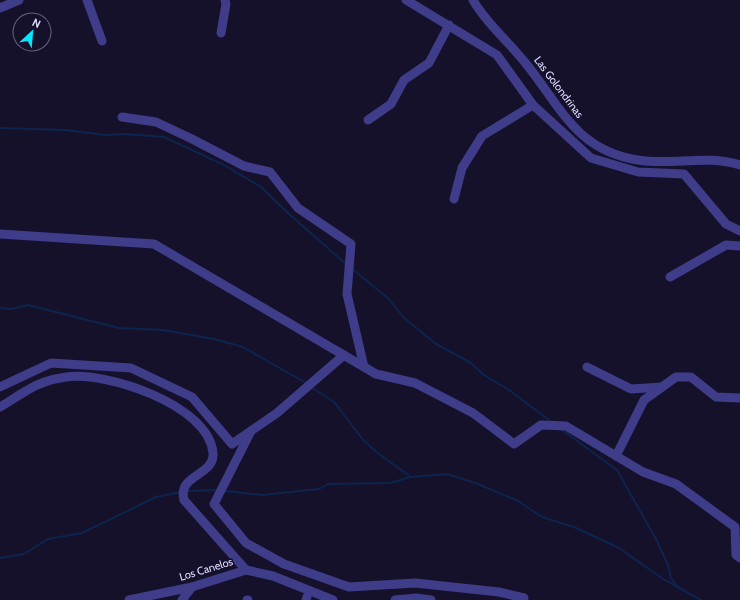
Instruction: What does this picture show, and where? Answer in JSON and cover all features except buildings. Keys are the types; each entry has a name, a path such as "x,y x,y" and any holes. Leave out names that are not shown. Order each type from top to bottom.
{"street":[{"path":"0,8 19,0"},
{"path":"87,0 102,41"},
{"path":"221,33 226,4 225,0"},
{"path":"406,0 497,55 533,105 592,158 638,172 684,174 726,224 740,231"},
{"name":"Las Golondrinas","path":"473,0 487,21 535,74 568,122 581,135 598,146 616,154 638,160 719,160 740,165"},
{"path":"368,120 391,104 404,80 429,63 449,26"},
{"path":"454,199 462,168 482,136 533,105"},
{"path":"122,117 156,122 244,166 270,172 298,208 351,244 347,294 364,367"},
{"path":"0,234 154,244 376,374 415,383 473,413 514,444 541,425 566,426 643,472 676,484 735,527 736,555 740,558"},
{"path":"670,277 726,245 740,246"},
{"path":"0,387 51,363 131,368 192,397 232,444 277,413 344,355"},
{"path":"587,367 631,389 662,387"},
{"path":"0,407 42,383 58,378 78,376 98,377 138,388 158,396 176,407 205,433 211,442 213,454 208,468 186,484 183,494 184,500 246,570"},
{"path":"616,456 644,400 676,377 691,377 716,396 740,398"},
{"path":"251,431 214,504 246,543 284,564 349,587 415,583 499,592 524,598"},
{"name":"Los Canelos","path":"129,600 192,587 246,570 273,576 307,596 334,600"},
{"path":"182,600 192,587"},
{"path":"395,600 416,598 431,600"}],"waterway":[{"path":"0,128 66,130 106,135 124,134 164,137 224,165 261,187 289,214 346,264"},
{"path":"351,268 389,299 403,317 436,344 471,363 484,375 509,390 553,423"},
{"path":"0,308 11,309 28,305 119,328 163,330 214,339 243,347 306,383"},
{"path":"311,387 334,402 364,441 411,477"},
{"path":"562,430 617,470 657,541 668,565 671,578 678,587"},
{"path":"225,491 263,495 319,489 328,484 390,483 411,477 447,474 478,484 518,501 542,517 574,527 619,548 663,579 701,600"},
{"path":"187,491 218,490"},
{"path":"0,558 24,554 48,539 82,533 156,497 181,492"}]}
